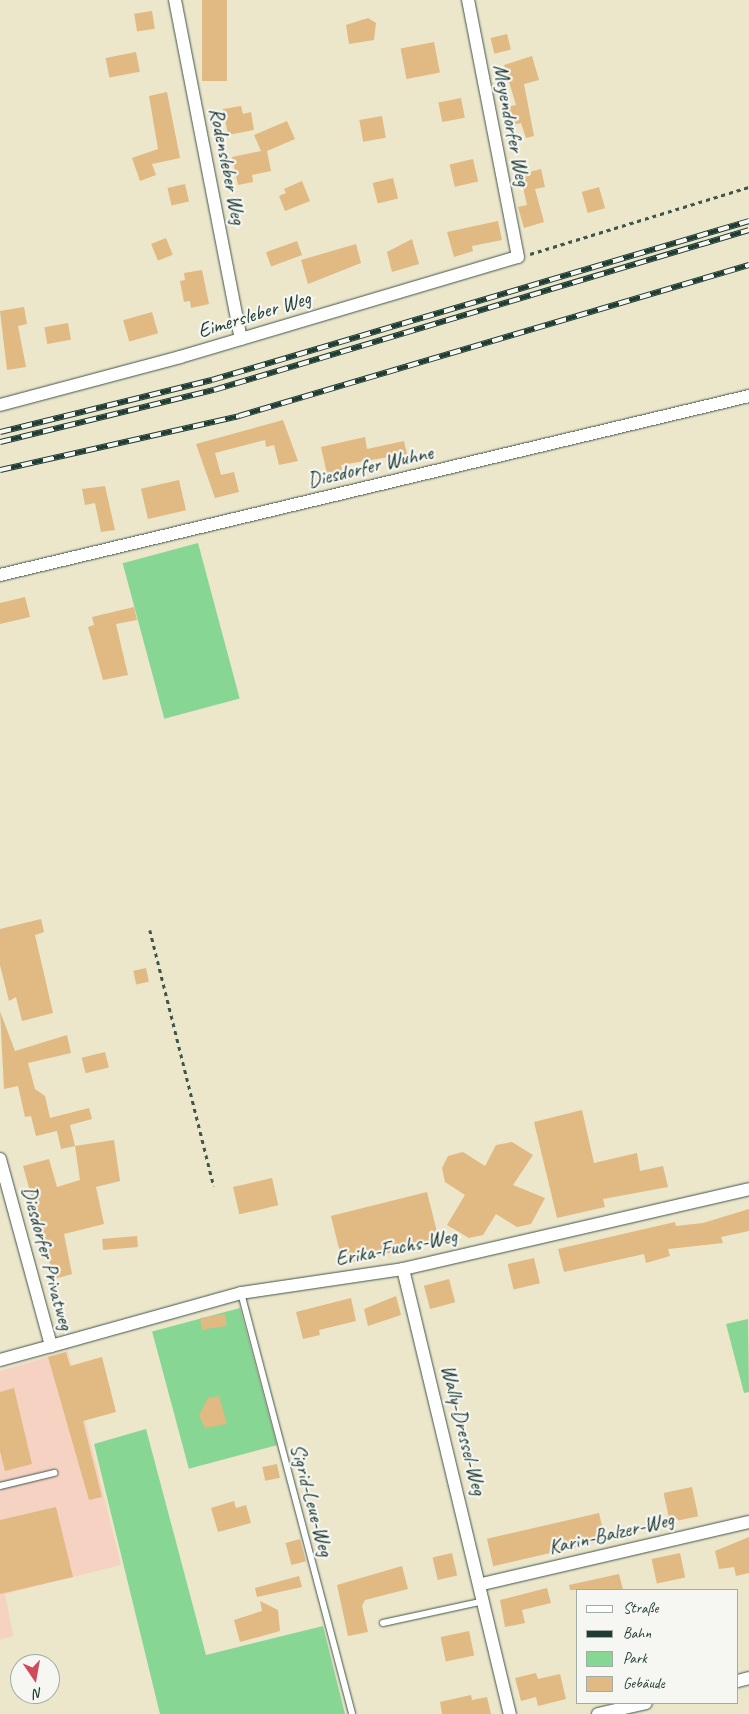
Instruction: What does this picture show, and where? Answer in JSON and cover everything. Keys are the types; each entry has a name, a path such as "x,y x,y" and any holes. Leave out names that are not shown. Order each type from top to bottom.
{"street":[{"name":"Rodensleber Weg","path":"175,0 241,339"},
{"name":"Meyendorfer Weg","path":"468,0 518,257"},
{"name":"Eimersleber Weg","path":"0,405 241,339 518,257"},
{"name":"Diesdorfer Wuhne","path":"0,575 749,396"},
{"name":"Diesdorfer Privatweg","path":"0,1159 51,1346 0,1360"},
{"name":"Erika-Fuchs-Weg","path":"51,1346 241,1293 403,1268 749,1189"},
{"name":"Wally-Dressel-Weg","path":"403,1268 482,1584 510,1714"},
{"name":"Karin-Balzer-Weg","path":"482,1584 749,1522"},
{"path":"598,1714 642,1704"}],"lane":[{"name":"Sigrid-Leue-Weg","path":"241,1293 352,1714"},
{"path":"0,1486 54,1473"},
{"path":"383,1623 485,1601"}],"path":[{"path":"518,257 749,188"},
{"path":"150,930 214,1186"}],"shaded area":[{"path":"68,1351 121,1565 5,1594 13,1636 0,1640 0,1371"}],"green space":[{"path":"198,543 240,699 164,719 123,563"},
{"path":"240,1308 277,1445 189,1469 152,1332"},
{"path":"748,1319 749,1392 744,1393 726,1324"},
{"path":"146,1429 206,1655 323,1626 345,1714 160,1714 94,1444"}],"building":[{"path":"202,0 227,0 227,81 202,81"},
{"path":"152,11 155,29 137,32 134,14"},
{"path":"368,18 376,23 374,40 349,44 346,25"},
{"path":"507,34 511,50 494,54 491,38"},
{"path":"434,42 440,72 407,79 401,48"},
{"path":"136,52 140,72 109,78 106,58"},
{"path":"532,56 539,80 524,84 534,136 526,138 521,123 511,125 507,107 516,105 504,65"},
{"path":"167,92 180,158 152,164 156,175 140,181 132,158 158,149 149,96"},
{"path":"461,98 465,118 442,122 438,102"},
{"path":"241,106 243,114 251,112 254,130 228,135 223,109"},
{"path":"382,116 386,138 363,142 359,120"},
{"path":"287,121 295,139 267,151 271,171 252,175 253,182 238,185 232,157 261,151 254,135"},
{"path":"473,159 478,181 455,187 450,164"},
{"path":"528,167 529,172 541,169 545,187 535,189 544,222 524,228 518,207 527,205 519,169"},
{"path":"393,178 398,198 378,203 373,183"},
{"path":"302,181 310,201 285,211 279,196 286,193 284,189"},
{"path":"185,184 189,202 172,206 167,188"},
{"path":"599,187 605,208 588,213 582,192"},
{"path":"498,221 502,240 472,246 473,251 454,257 447,232"},
{"path":"166,238 173,255 158,261 151,244"},
{"path":"412,239 419,264 392,272 387,252"},
{"path":"297,241 302,255 271,266 266,252"},
{"path":"356,244 361,263 308,284 301,260"},
{"path":"202,270 209,304 191,308 190,301 184,302 180,281 185,280 184,273"},
{"path":"24,307 27,324 18,326 26,367 7,370 0,311"},
{"path":"152,312 158,333 129,341 123,320"},
{"path":"68,323 71,340 47,344 44,327"},
{"path":"283,420 298,461 279,465 274,445 266,447 265,440 215,453 221,475 234,472 239,492 215,498 196,444"},
{"path":"365,437 367,449 404,441 407,454 341,465 344,480 329,483 321,447"},
{"path":"179,480 186,510 148,519 141,489"},
{"path":"105,486 115,530 101,532 95,503 85,505 82,489"},
{"path":"25,597 30,617 0,624 0,603"},
{"path":"134,607 137,620 116,624 128,675 103,680 88,627 94,625 92,617"},
{"path":"41,919 44,932 35,935 53,1013 22,1021 16,997 9,1001 0,965 0,929"},
{"path":"146,968 149,982 136,984 133,971"},
{"path":"0,1011 15,1051 67,1035 71,1053 28,1063 35,1089 45,1096 50,1118 89,1108 92,1119 70,1125 75,1146 61,1149 57,1131 36,1136 31,1116 25,1117 18,1086 4,1089"},
{"path":"105,1052 109,1068 86,1073 82,1058"},
{"path":"582,1110 594,1163 637,1153 640,1171 663,1166 668,1187 603,1199 605,1207 557,1218 534,1122"},
{"path":"114,1140 120,1181 96,1187 104,1224 64,1234 72,1274 54,1279 23,1166 49,1159 57,1187 80,1180 75,1146"},
{"path":"512,1142 533,1155 513,1185 545,1198 531,1224 517,1227 496,1214 483,1235 469,1238 447,1225 465,1195 445,1182 442,1168 448,1156 463,1152 485,1166 496,1145"},
{"path":"272,1178 278,1205 239,1214 233,1187"},
{"path":"427,1192 439,1241 343,1264 331,1216"},
{"path":"749,1209 749,1231 721,1237 723,1243 668,1249 670,1256 646,1263 644,1254 564,1272 558,1249 675,1222 676,1226 703,1223"},
{"path":"137,1236 138,1247 103,1250 102,1239"},
{"path":"534,1258 540,1283 514,1289 508,1264"},
{"path":"449,1279 455,1302 430,1309 424,1286"},
{"path":"396,1296 401,1315 368,1326 364,1309"},
{"path":"351,1298 356,1321 319,1330 320,1335 303,1339 296,1312"},
{"path":"225,1314 227,1326 202,1330 200,1318"},
{"path":"66,1352 70,1366 102,1357 116,1412 83,1421 102,1497 89,1500 48,1357"},
{"path":"14,1388 32,1464 5,1471 0,1451 0,1392"},
{"path":"219,1396 227,1424 205,1428 199,1415 208,1398"},
{"path":"277,1464 280,1478 265,1481 262,1467"},
{"path":"692,1487 698,1516 670,1522 664,1493"},
{"path":"234,1501 236,1508 246,1505 251,1523 218,1532 211,1508"},
{"path":"56,1507 73,1577 0,1594 0,1520"},
{"path":"599,1513 605,1540 493,1566 487,1539"},
{"path":"749,1537 749,1573 736,1576 734,1567 719,1569 715,1551"},
{"path":"300,1539 306,1561 291,1565 286,1543"},
{"path":"452,1553 457,1575 438,1580 433,1557"},
{"path":"680,1553 685,1577 657,1583 652,1559"},
{"path":"402,1566 408,1589 365,1600 362,1606 368,1632 348,1636 337,1585"},
{"path":"619,1574 623,1589 570,1590 569,1585"},
{"path":"299,1576 302,1587 257,1597 255,1588"},
{"path":"547,1588 551,1603 522,1610 525,1623 505,1627 500,1600"},
{"path":"260,1601 278,1610 280,1631 240,1642 234,1620 262,1611"},
{"path":"469,1631 474,1655 446,1661 441,1637"},
{"path":"536,1673 538,1679 560,1674 566,1699 538,1706 536,1697 521,1701 515,1678"},
{"path":"471,1695 472,1700 487,1697 491,1714 442,1714 440,1702"}],"railway":[{"path":"0,432 212,380 749,221"},
{"path":"0,442 214,390 749,230"},
{"path":"0,470 239,416 749,265"}]}
